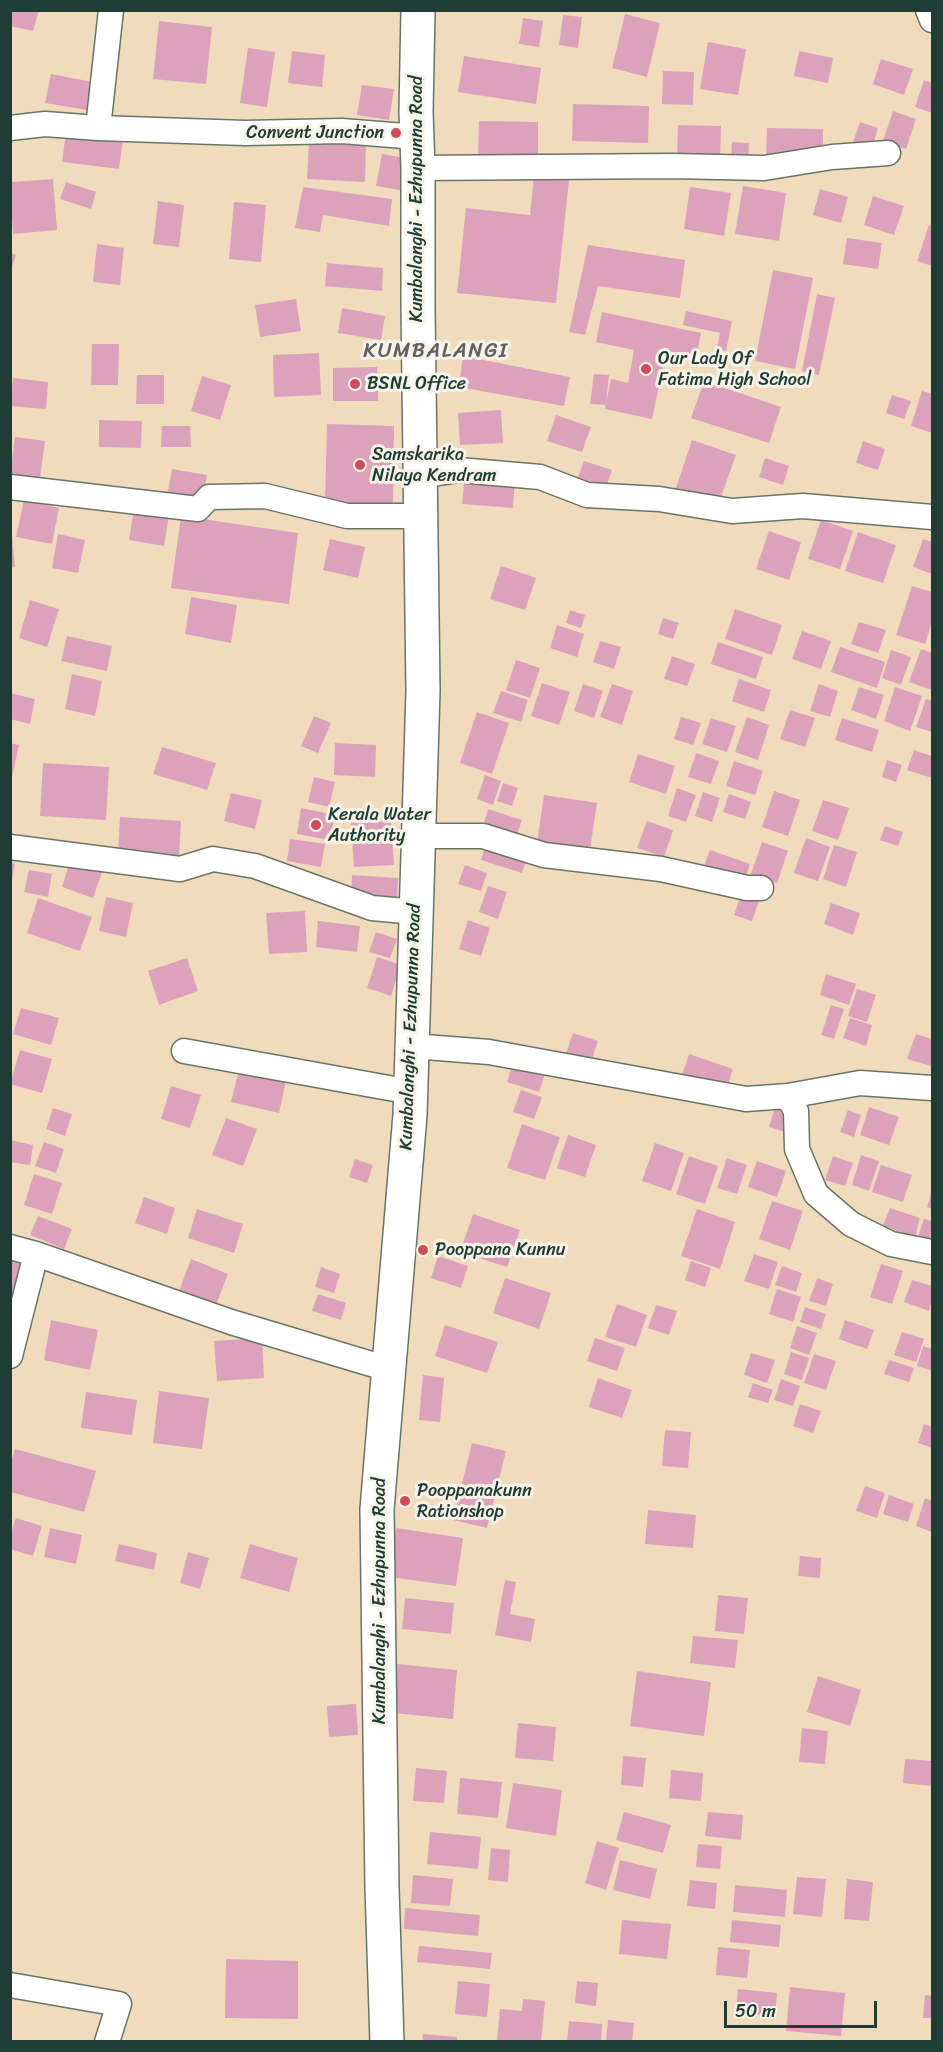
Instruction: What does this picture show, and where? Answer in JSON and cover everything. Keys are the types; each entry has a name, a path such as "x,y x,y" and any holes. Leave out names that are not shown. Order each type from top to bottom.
{"main road":[{"name":"Kumbalanghi - Ezhupunna Road","path":"387,2042 382,1888 376,1509 411,1092 423,691 418,307 418,10"}],"street":[{"path":"98,128 111,10"},
{"path":"928,10 933,20"},
{"path":"10,128 45,124 245,133 342,131 418,152 660,166 764,168 832,157 888,153"},
{"path":"420,476 459,470 540,477 587,495 659,498 732,511 803,506 933,517"},
{"path":"10,487 198,510 209,497 265,496 347,516 420,516"},
{"path":"418,836 483,836 544,855 661,869 747,888 761,888"},
{"path":"10,847 180,869 213,859 255,866 372,908 416,912"},
{"path":"412,1046 489,1052 746,1099 788,1096 860,1083 933,1088"},
{"path":"184,1052 411,1092"},
{"path":"788,1096 796,1111 797,1149 816,1194 851,1224 891,1244 933,1252"},
{"path":"10,1247 36,1254 231,1323 388,1369"},
{"path":"10,1356 36,1254"},
{"path":"10,1985 119,2004 107,2042"}],"building":[{"path":"10,10 39,10 33,31 10,26"},
{"path":"625,14 660,23 647,77 612,68"},
{"path":"563,15 582,17 578,48 559,45"},
{"path":"523,18 543,21 539,47 519,44"},
{"path":"159,21 212,27 206,84 153,79"},
{"path":"708,42 746,49 738,95 700,89"},
{"path":"248,48 275,52 267,107 240,103"},
{"path":"292,51 325,55 322,87 288,83"},
{"path":"799,51 833,58 828,83 794,76"},
{"path":"464,56 541,68 536,104 458,92"},
{"path":"881,59 913,69 904,95 873,84"},
{"path":"663,71 694,72 693,105 662,104"},
{"path":"51,74 98,83 93,111 45,103"},
{"path":"924,80 932,83 932,113 915,107"},
{"path":"362,85 394,89 389,120 357,115"},
{"path":"573,104 649,106 648,143 572,141"},
{"path":"893,111 916,119 906,149 883,141"},
{"path":"479,121 538,122 538,157 478,156"},
{"path":"860,122 878,128 871,151 852,145"},
{"path":"678,125 721,126 720,160 677,158"},
{"path":"767,128 823,129 823,156 766,154"},
{"path":"66,132 123,139 119,169 62,162"},
{"path":"309,141 366,144 365,182 307,179"},
{"path":"732,142 749,143 748,167 731,167"},
{"path":"382,154 411,159 405,191 376,186"},
{"path":"534,176 569,180 556,303 457,293 466,208 530,215"},
{"path":"53,179 57,230 13,234 10,182"},
{"path":"66,182 96,192 91,209 60,199"},
{"path":"743,186 786,193 779,241 735,234"},
{"path":"303,187 392,199 389,226 323,215 320,232 295,228"},
{"path":"690,187 731,193 724,236 684,229"},
{"path":"820,189 848,197 841,223 813,215"},
{"path":"873,196 904,206 894,235 864,225"},
{"path":"158,201 184,205 179,247 153,244"},
{"path":"234,202 266,205 261,262 229,259"},
{"path":"929,225 932,227 932,266 917,261"},
{"path":"847,238 882,243 878,269 843,264"},
{"path":"97,244 124,248 120,285 93,282"},
{"path":"588,245 685,260 680,298 598,286 585,335 569,332"},
{"path":"10,253 16,255 11,269 10,269"},
{"path":"327,263 383,268 382,291 325,286"},
{"path":"773,270 813,278 795,369 755,361"},
{"path":"817,294 835,298 819,375 802,371"},
{"path":"296,299 301,331 260,337 255,305"},
{"path":"342,308 385,316 381,340 338,333"},
{"path":"686,311 732,321 726,351 717,349 720,333 683,325"},
{"name":"Our Lady Of Fatima High School","path":"602,312 701,333 696,359 666,353 652,419 605,409 611,379 628,383 634,350 596,342"},
{"path":"92,344 119,344 118,385 91,385"},
{"path":"319,353 321,395 274,397 273,355"},
{"path":"463,356 570,377 564,406 459,387"},
{"name":"BSNL Office","path":"377,367 378,401 333,401 333,368"},
{"path":"594,374 609,375 606,405 590,404"},
{"path":"137,375 164,375 164,404 136,404"},
{"path":"202,376 231,385 220,420 191,411"},
{"path":"13,378 48,382 46,409 10,406"},
{"path":"704,381 781,407 769,443 691,418"},
{"path":"922,391 932,394 932,433 911,426"},
{"path":"892,395 911,401 904,419 886,413"},
{"path":"501,410 503,443 460,445 458,413"},
{"path":"556,415 591,427 582,452 547,441"},
{"path":"99,420 142,421 141,448 99,447"},
{"name":"Samskarika Nilaya Kendram","path":"327,424 394,426 393,505 325,504"},
{"path":"162,426 190,426 191,447 161,447"},
{"path":"15,437 45,441 40,478 10,474"},
{"path":"692,440 736,455 718,505 675,491"},
{"path":"863,441 885,449 878,470 856,463"},
{"path":"765,458 789,466 783,485 759,477"},
{"path":"584,461 612,470 605,490 577,480"},
{"path":"172,469 207,475 202,502 167,496"},
{"path":"465,474 515,477 513,508 462,504"},
{"path":"24,500 59,508 52,544 16,537"},
{"path":"134,509 169,516 164,546 129,540"},
{"path":"181,516 298,533 289,604 171,588"},
{"path":"821,520 853,531 840,569 808,559"},
{"path":"769,531 801,542 789,580 756,569"},
{"path":"858,532 896,545 883,583 845,571"},
{"path":"58,534 85,540 78,573 52,568"},
{"path":"10,536 12,536 15,567 10,568"},
{"path":"330,539 365,547 358,578 323,570"},
{"path":"923,539 932,542 932,574 913,567"},
{"path":"501,566 536,578 525,610 490,599"},
{"path":"912,586 932,592 932,622 925,644 896,635"},
{"path":"191,597 237,605 231,643 185,634"},
{"path":"30,600 59,609 47,647 19,638"},
{"path":"735,609 782,625 772,655 725,639"},
{"path":"570,610 585,615 581,628 566,623"},
{"path":"663,618 679,623 673,639 658,634"},
{"path":"859,622 886,630 878,653 851,644"},
{"path":"557,625 584,634 577,657 550,648"},
{"path":"802,631 831,641 821,669 792,659"},
{"path":"67,636 112,646 107,671 61,661"},
{"path":"600,641 621,647 614,669 593,662"},
{"path":"718,642 763,657 756,679 711,664"},
{"path":"840,647 885,662 877,688 831,672"},
{"path":"921,649 932,653 932,690 909,682"},
{"path":"891,650 911,657 901,685 882,678"},
{"path":"672,656 695,664 687,686 664,679"},
{"path":"516,660 540,668 530,698 506,690"},
{"path":"72,674 102,681 95,716 65,709"},
{"path":"739,679 771,690 764,712 732,701"},
{"path":"542,683 570,692 559,725 531,716"},
{"path":"583,684 603,691 594,718 574,711"},
{"path":"612,684 633,691 622,725 600,717"},
{"path":"819,684 838,691 830,717 810,711"},
{"path":"859,687 884,695 876,719 851,710"},
{"path":"895,687 922,696 910,731 884,721"},
{"path":"501,691 528,700 521,722 493,713"},
{"path":"10,693 35,699 30,724 10,719"},
{"path":"926,699 932,701 932,732 916,727"},
{"path":"790,710 815,718 805,747 780,739"},
{"path":"477,712 509,723 492,774 460,763"},
{"path":"314,716 331,723 318,753 301,746"},
{"path":"681,717 701,723 693,745 674,739"},
{"path":"747,717 769,725 758,760 735,752"},
{"path":"711,718 736,726 727,752 702,744"},
{"path":"842,718 879,730 872,752 835,740"},
{"path":"10,743 19,745 11,782 10,782"},
{"path":"335,743 376,745 375,777 334,775"},
{"path":"162,747 216,763 207,790 153,774"},
{"path":"914,750 932,756 932,778 907,770"},
{"path":"696,753 719,761 711,784 688,777"},
{"path":"638,754 675,766 666,794 629,782"},
{"path":"887,760 902,765 896,782 882,777"},
{"path":"734,761 763,771 755,795 726,786"},
{"path":"43,763 109,767 106,820 40,816"},
{"path":"485,775 501,781 493,805 477,799"},
{"path":"314,777 335,782 329,807 308,802"},
{"path":"503,783 518,788 512,806 497,801"},
{"path":"677,788 696,795 686,822 668,816"},
{"path":"774,791 800,800 788,836 762,827"},
{"path":"703,792 720,798 712,822 695,816"},
{"path":"231,793 262,800 255,829 224,821"},
{"path":"729,794 751,802 745,819 723,812"},
{"path":"544,795 597,803 589,856 536,849"},
{"path":"823,800 849,808 838,840 812,831"},
{"name":"Kerala Water Authority","path":"301,808 335,815 330,840 297,834"},
{"path":"488,809 522,820 515,841 482,829"},
{"path":"120,817 181,821 179,858 118,854"},
{"path":"391,821 394,865 354,867 351,823"},
{"path":"647,821 673,830 664,857 637,848"},
{"path":"885,826 903,832 898,846 880,840"},
{"path":"806,838 830,847 818,881 794,873"},
{"path":"290,839 325,844 321,867 287,861"},
{"path":"487,841 528,855 522,873 481,860"},
{"path":"762,842 788,851 777,883 751,874"},
{"path":"834,845 857,852 846,887 823,879"},
{"path":"710,850 750,864 743,885 702,871"},
{"path":"71,858 103,869 93,898 62,887"},
{"path":"10,863 15,864 12,879 10,879"},
{"path":"465,865 487,873 481,891 458,884"},
{"path":"29,870 52,874 48,897 24,892"},
{"path":"352,875 398,878 397,899 351,896"},
{"path":"488,886 507,892 498,919 479,912"},
{"path":"741,895 759,901 752,921 734,915"},
{"path":"106,897 133,903 126,937 99,931"},
{"path":"38,898 92,917 80,951 27,933"},
{"path":"831,903 860,913 853,935 824,924"},
{"path":"305,911 307,952 269,954 266,913"},
{"path":"468,920 490,928 481,956 459,949"},
{"path":"318,921 360,926 357,952 316,947"},
{"path":"376,932 397,939 390,958 369,952"},
{"path":"377,957 401,965 391,996 367,988"},
{"path":"187,958 198,991 159,1005 148,971"},
{"path":"826,974 856,984 849,1005 820,995"},
{"path":"857,989 876,995 867,1022 848,1016"},
{"path":"831,1005 844,1009 834,1039 821,1035"},
{"path":"21,1008 59,1018 51,1045 13,1034"},
{"path":"850,1018 872,1025 866,1046 843,1038"},
{"path":"573,1033 598,1041 589,1068 564,1059"},
{"path":"916,1034 932,1039 931,1066 907,1059"},
{"path":"20,1050 52,1059 42,1093 10,1084"},
{"path":"689,1054 733,1069 725,1093 681,1078"},
{"path":"514,1061 546,1071 539,1092 507,1082"},
{"path":"239,1070 286,1081 279,1113 231,1102"},
{"path":"171,1086 201,1095 190,1128 161,1119"},
{"path":"521,1090 542,1097 534,1119 513,1112"},
{"path":"775,1107 794,1114 787,1133 769,1127"},
{"path":"869,1107 899,1117 889,1145 860,1135"},
{"path":"53,1108 72,1114 65,1136 46,1129"},
{"path":"848,1110 861,1115 854,1137 840,1132"},
{"path":"226,1118 257,1129 243,1166 212,1155"},
{"path":"522,1124 560,1137 545,1180 507,1168"},
{"path":"568,1135 596,1145 585,1177 557,1168"},
{"path":"10,1140 33,1145 30,1165 10,1162"},
{"path":"44,1142 64,1149 56,1173 35,1166"},
{"path":"655,1143 684,1153 671,1191 642,1181"},
{"path":"861,1155 879,1161 869,1191 852,1185"},
{"path":"689,1156 718,1166 705,1204 676,1194"},
{"path":"833,1156 853,1163 845,1186 825,1180"},
{"path":"727,1158 747,1165 737,1194 717,1188"},
{"path":"355,1159 373,1165 367,1183 349,1177"},
{"path":"757,1161 786,1171 777,1197 748,1187"},
{"path":"881,1165 912,1175 903,1202 872,1192"},
{"path":"34,1174 62,1183 52,1214 24,1205"},
{"path":"932,1190 932,1209 927,1207"},
{"path":"144,1197 175,1208 167,1234 135,1223"},
{"path":"772,1201 803,1211 790,1250 759,1239"},
{"path":"890,1208 920,1218 915,1237 883,1226"},
{"path":"197,1209 243,1224 234,1253 188,1238"},
{"path":"697,1209 735,1222 720,1269 681,1256"},
{"path":"473,1214 520,1230 507,1267 460,1252"},
{"path":"38,1216 72,1229 64,1249 30,1235"},
{"path":"924,1219 932,1221 930,1241 918,1237"},
{"path":"754,1254 778,1262 769,1289 744,1281"},
{"path":"438,1256 468,1266 461,1288 431,1278"},
{"path":"191,1259 228,1274 216,1305 179,1291"},
{"path":"10,1261 25,1263 19,1296 10,1294"},
{"path":"691,1261 711,1268 705,1287 685,1280"},
{"path":"881,1264 903,1271 892,1304 870,1297"},
{"path":"782,1266 802,1273 796,1292 775,1285"},
{"path":"321,1267 340,1274 334,1293 315,1287"},
{"path":"505,1278 551,1293 539,1329 493,1313"},
{"path":"817,1278 833,1284 826,1306 809,1301"},
{"path":"912,1280 932,1286 929,1311 904,1302"},
{"path":"777,1289 801,1297 793,1322 769,1314"},
{"path":"318,1294 346,1303 341,1320 312,1311"},
{"path":"617,1304 647,1315 636,1347 605,1337"},
{"path":"656,1305 677,1311 669,1335 648,1328"},
{"path":"805,1307 826,1314 821,1329 800,1322"},
{"path":"51,1320 98,1330 90,1370 44,1360"},
{"path":"845,1320 874,1330 867,1349 839,1339"},
{"path":"445,1325 498,1342 487,1373 435,1356"},
{"path":"797,1326 817,1333 809,1355 790,1348"},
{"path":"902,1332 924,1339 916,1362 894,1355"},
{"path":"262,1338 264,1378 217,1381 214,1341"},
{"path":"595,1338 625,1348 617,1371 587,1361"},
{"path":"923,1346 932,1349 932,1371 917,1366"},
{"path":"791,1352 809,1358 802,1380 784,1374"},
{"path":"751,1353 775,1360 767,1383 744,1375"},
{"path":"814,1354 836,1361 826,1390 804,1383"},
{"path":"889,1360 914,1368 909,1382 884,1374"},
{"path":"423,1375 444,1378 440,1422 419,1420"},
{"path":"598,1378 632,1390 622,1418 589,1407"},
{"path":"781,1379 800,1386 793,1406 774,1400"},
{"path":"753,1383 773,1390 768,1403 748,1397"},
{"path":"159,1391 209,1398 202,1449 153,1443"},
{"path":"86,1392 137,1400 132,1435 81,1428"},
{"path":"800,1404 821,1411 813,1433 793,1426"},
{"path":"924,1424 932,1427 932,1448 918,1443"},
{"path":"665,1430 691,1432 688,1468 662,1466"},
{"path":"472,1443 506,1451 487,1528 453,1520"},
{"path":"15,1449 96,1471 84,1512 10,1492 10,1466"},
{"path":"865,1486 885,1493 877,1518 856,1511"},
{"path":"889,1495 914,1504 908,1522 883,1514"},
{"path":"925,1498 932,1501 932,1532 916,1526"},
{"path":"648,1510 696,1515 693,1548 645,1544"},
{"path":"16,1518 42,1526 33,1556 10,1549 10,1536"},
{"path":"50,1528 82,1535 76,1564 44,1557"},
{"path":"396,1528 463,1538 456,1586 389,1577"},
{"path":"119,1544 157,1553 154,1570 115,1561"},
{"path":"250,1544 298,1558 289,1592 240,1578"},
{"path":"188,1552 209,1558 200,1589 180,1583"},
{"path":"800,1556 821,1558 820,1578 798,1576"},
{"path":"505,1580 516,1582 510,1614 535,1619 531,1642 495,1635"},
{"path":"718,1595 748,1598 744,1634 715,1631"},
{"path":"405,1598 454,1603 451,1634 402,1629"},
{"path":"693,1636 738,1640 735,1668 690,1663"},
{"path":"397,1664 457,1670 453,1719 393,1713"},
{"path":"637,1671 711,1682 704,1736 630,1726"},
{"path":"818,1676 861,1690 850,1726 807,1712"},
{"path":"356,1704 358,1735 329,1737 327,1706"},
{"path":"518,1723 556,1727 553,1761 515,1758"},
{"path":"802,1728 828,1731 825,1764 799,1762"},
{"path":"623,1756 646,1758 643,1787 621,1785"},
{"path":"905,1759 932,1761 932,1786 903,1783"},
{"path":"416,1768 447,1771 444,1803 413,1801"},
{"path":"671,1770 703,1773 701,1801 669,1798"},
{"path":"460,1778 502,1782 498,1818 457,1814"},
{"path":"513,1783 562,1790 556,1836 506,1828"},
{"path":"624,1812 671,1825 663,1853 616,1840"},
{"path":"708,1812 743,1815 741,1840 705,1836"},
{"path":"430,1832 481,1837 478,1869 427,1864"},
{"path":"597,1841 619,1848 606,1890 585,1883"},
{"path":"698,1844 722,1846 720,1869 696,1867"},
{"path":"491,1848 510,1850 508,1882 488,1880"},
{"path":"620,1860 657,1869 650,1899 613,1890"},
{"path":"413,1875 453,1879 450,1906 411,1903"},
{"path":"797,1877 826,1879 822,1917 793,1914"},
{"path":"847,1879 873,1882 869,1921 844,1919"},
{"path":"690,1880 717,1883 715,1909 687,1906"},
{"path":"735,1885 787,1890 785,1917 733,1912"},
{"path":"405,1908 480,1915 478,1936 404,1929"},
{"path":"622,1920 671,1924 667,1959 619,1954"},
{"path":"732,1920 781,1925 779,1947 730,1942"},
{"path":"419,1946 492,1953 490,1969 417,1962"},
{"path":"718,1947 750,1950 747,1978 716,1975"},
{"path":"226,1959 298,1961 298,2019 225,2018"},
{"path":"458,1981 490,1984 487,2017 455,2014"},
{"path":"577,1981 598,1983 596,2006 575,2003"},
{"path":"790,1987 845,1993 841,2036 786,2031"},
{"path":"738,1989 777,1993 775,2016 736,2012"},
{"path":"925,1995 932,1996 932,2018 923,2018"},
{"path":"523,1999 545,2001 541,2042 497,2040 500,2009 522,2011"},
{"path":"608,2020 634,2023 632,2042 606,2042"},
{"path":"569,2021 602,2024 601,2042 567,2042"},
{"path":"423,2034 457,2037 457,2042 422,2042"}],"place":[{"name":"Convent Junction","path":"396,133"},
{"name":"Our Lady Of Fatima High School","path":"646,369"},
{"name":"BSNL Office","path":"355,384"},
{"name":"Samskarika Nilaya Kendram","path":"360,465"},
{"name":"Kerala Water Authority","path":"316,825"},
{"name":"Pooppana Kunnu","path":"423,1250"},
{"name":"Pooppanakunn Rationshop","path":"405,1501"}],"district":[{"name":"KUMBALANGI","path":"436,352"}]}
